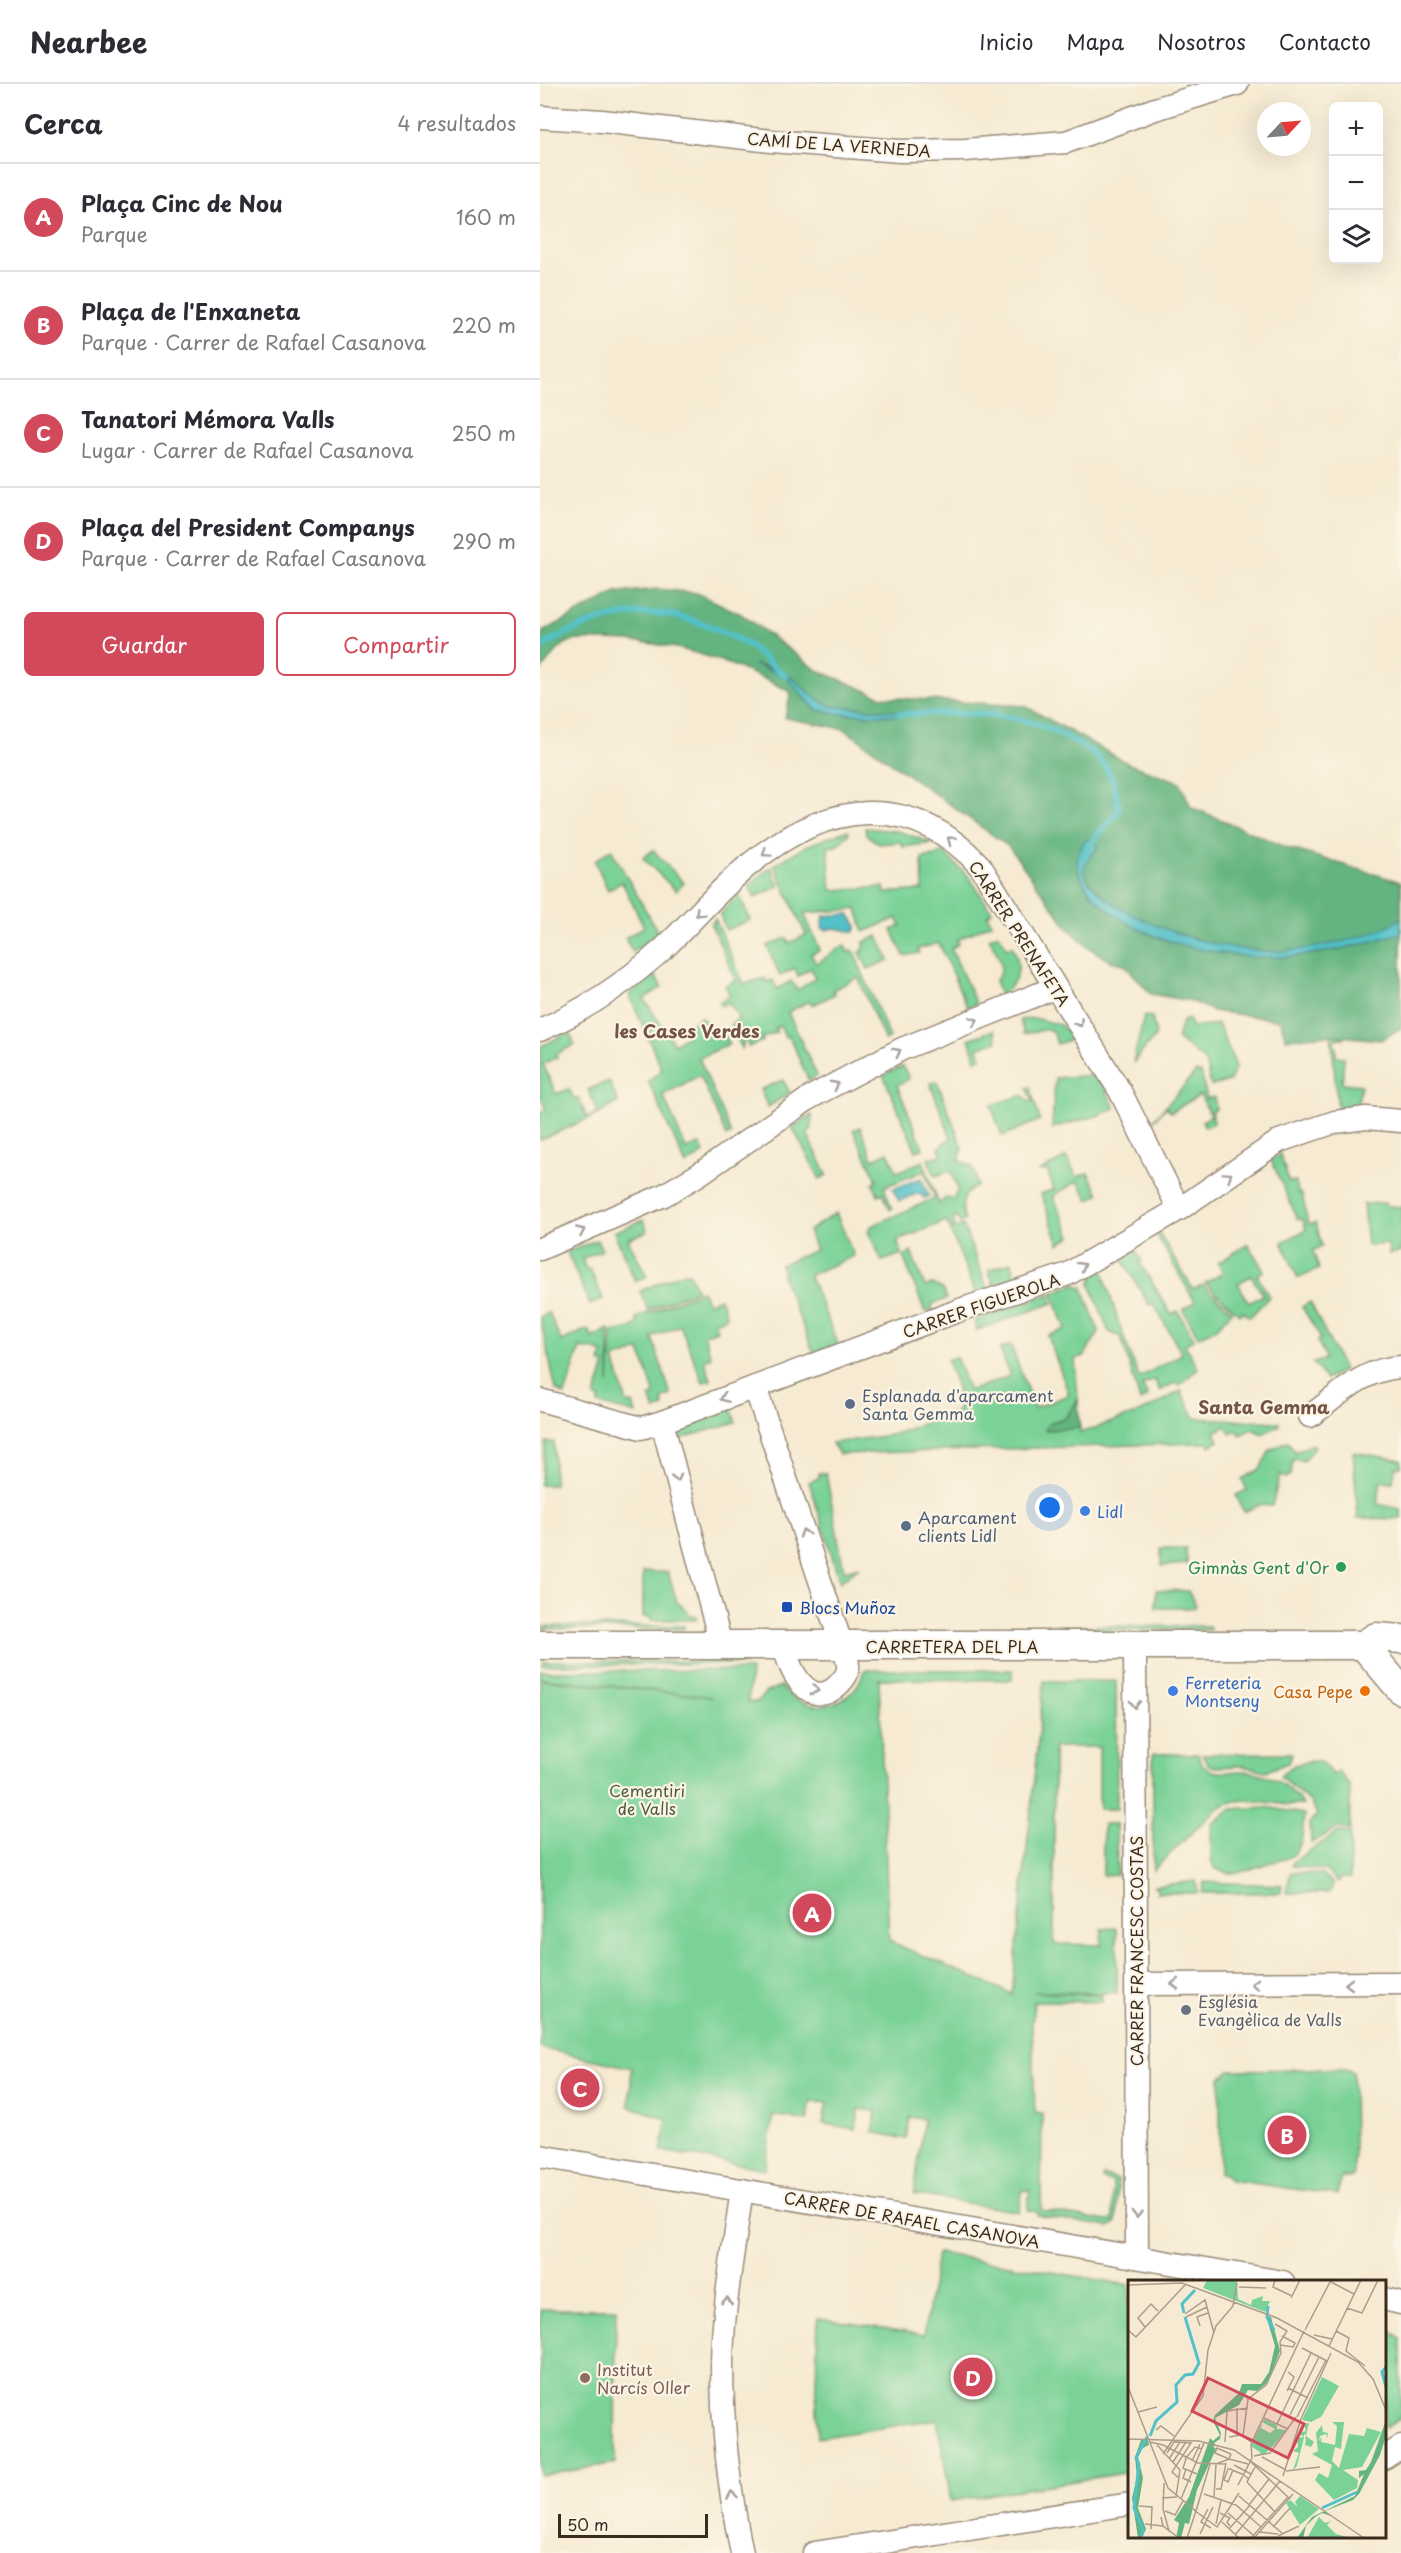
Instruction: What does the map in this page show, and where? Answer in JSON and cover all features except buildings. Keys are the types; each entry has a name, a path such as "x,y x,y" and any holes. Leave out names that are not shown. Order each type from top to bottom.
{"main road":[{"name":"CARRETERA DEL PLA","path":"540,1646 1363,1645 1376,1638 1401,1639"},
{"path":"1363,1645 1401,1690"},
{"path":"1401,1658 1398,1663 1401,1683"}],"street":[{"name":"CAMÍ DE LA VERNEDA","path":"540,117 602,121 771,141 900,151 965,150 1066,142 1155,109 1237,84"},
{"name":"CARRER PRENAFETA","path":"540,1030 594,1002 654,956 751,863 798,832 846,815 874,813 902,816 937,829 969,853 992,884 1054,988 1079,1023 1120,1091 1179,1209"},
{"path":"540,1249 663,1195 698,1175 811,1097 902,1049 1054,988"},
{"name":"CARRER FIGUEROLA","path":"540,1400 641,1428 662,1422 960,1310 1068,1274 1179,1209 1266,1149 1293,1136 1335,1122 1366,1118 1401,1121"},
{"path":"1310,1416 1346,1391 1349,1385 1360,1377 1379,1369 1401,1367"},
{"path":"755,1387 842,1646 848,1666 846,1677 834,1689 825,1693 803,1686 792,1674 786,1659 785,1645"},
{"path":"662,1422 721,1645"},
{"name":"CARRER FRANCESC COSTAS","path":"1135,1646 1137,2257"},
{"path":"1137,1984 1401,1983"},
{"name":"CARRER DE RAFAEL CASANOVA","path":"540,2156 1271,2280"},
{"path":"742,2190 726,2303 722,2362 730,2486 742,2553"},
{"path":"1386,2457 1401,2446"},
{"path":"1386,2465 1401,2463"},
{"path":"814,2553 1128,2504"}],"green space":[{"path":"658,589 697,593 741,614 817,670 882,697 1025,706 1129,764 1180,782 1191,807 1288,848 1401,882 1401,1028 1381,1040 1329,1035 1286,1039 1280,1020 1213,1011 1191,1001 1151,994 1124,964 1110,961 1088,947 1068,928 1009,847 844,729 785,718 791,692 746,671 699,654 651,643 587,640 565,644 540,672 542,632 616,593"},
{"path":"865,828 898,831 932,843 903,847 900,842 879,844 866,834"},
{"path":"848,830 849,834 836,846 828,847 831,890 884,887 885,893 923,890 922,858 936,856 942,851 970,878 992,912 987,915 992,923 957,940 959,944 951,948 976,1004 967,1007 939,943 918,949 919,953 904,956 892,930 901,926 897,918 864,932 857,909 804,913 820,950 811,954 816,964 844,945 848,952 853,950 890,1038 885,1041 858,977 833,990 835,994 813,1005 810,1001 788,1012 817,1076 809,1081 789,1036 785,1037 780,1026 775,1028 777,1032 762,1038 763,1041 748,1047 748,1041 744,1041 742,1049 731,1024 739,1018 728,1002 722,1006 719,1003 730,995 725,986 736,980 711,924 715,919 744,984 764,978 767,982 773,980 777,989 791,981 798,990 815,978 811,968 798,976 795,968 780,976 767,946 787,938 789,943 806,935 774,865 806,846"},
{"path":"611,849 658,932 633,952 625,938 644,927 622,882 608,890 595,861"},
{"path":"653,850 684,883 676,891 643,858"},
{"path":"771,867 779,886 755,897 749,885"},
{"path":"739,894 750,920 726,930 720,915"},
{"path":"999,934 1007,948 1012,946 1018,967 1015,980 1000,995 995,981 1001,971 1001,965 989,938"},
{"path":"878,936 889,960 868,969 860,952 864,950 864,942"},
{"path":"654,975 662,987 644,999 674,1044 688,1035 684,1029 701,1017 714,1035 723,1029 729,1044 699,1058 731,1134 727,1137 700,1075 663,1095 686,1149 700,1144 704,1153 686,1165 648,1081 662,1070 629,994"},
{"path":"1144,1016 1152,1017 1156,1035 1133,1063"},
{"path":"1034,1018 1060,1025 1075,1038 1057,1044 1053,1032 1048,1029 1024,1034 1020,1020"},
{"path":"1189,1018 1191,1027 1218,1024 1236,1066 1230,1081 1211,1086 1205,1061 1177,1039 1182,1022"},
{"path":"994,1030 997,1041 978,1048 981,1058 976,1060 969,1039"},
{"path":"569,1032 575,1045 556,1054 557,1057 543,1064 556,1094 569,1089 574,1099 578,1097 587,1118 598,1112 588,1090 609,1081 618,1102 599,1114 540,1140 540,1112 546,1110 540,1095 540,1047"},
{"path":"1331,1034 1345,1036 1335,1039 1333,1044 1336,1047 1336,1056 1344,1057 1342,1083 1361,1085 1357,1108 1338,1110"},
{"path":"903,1066 909,1079 897,1085 922,1145 923,1149 916,1151 883,1075"},
{"path":"1196,1072 1201,1073 1207,1099 1214,1097 1216,1109 1212,1111 1214,1123 1205,1127 1202,1121 1211,1116 1200,1095 1171,1112 1166,1107 1149,1125"},
{"path":"1098,1075 1115,1108 1097,1116 1052,1128 1055,1078"},
{"path":"783,1080 790,1093 768,1107 760,1090"},
{"path":"937,1081 963,1149 959,1160 973,1167 978,1186 969,1192 964,1200 965,1220 960,1223 957,1217 953,1219 955,1225 949,1227 946,1221 897,1241 902,1254 882,1261 868,1231 871,1226 935,1198 924,1171 884,1187 892,1208 890,1210 883,1193 878,1195 873,1183 877,1180 853,1130 860,1127 873,1159 888,1152 897,1172 923,1161 939,1204 946,1198 954,1198 958,1189 951,1171 935,1176 928,1159 942,1155 939,1147 951,1138 930,1083"},
{"path":"1030,1087 1040,1120 1002,1136 991,1105 1023,1095 1029,1102 1033,1101 1027,1088"},
{"path":"812,1115 811,1130 807,1133 827,1175 820,1179 792,1127"},
{"path":"1280,1154 1289,1182 1295,1181 1299,1194 1302,1194 1308,1224 1316,1223 1322,1247 1313,1250 1319,1269 1298,1278 1282,1242 1306,1230 1302,1218 1298,1220 1271,1160"},
{"path":"1066,1157 1077,1177 1088,1173 1099,1194 1089,1200 1078,1181 1053,1196 1071,1236 1059,1244 1041,1194 1054,1189 1047,1170 1038,1172"},
{"path":"1386,1203 1387,1206 1401,1207 1401,1252 1389,1254 1388,1244 1367,1246 1363,1204"},
{"path":"836,1213 854,1256 809,1275 838,1344 814,1353 782,1276 784,1275 780,1265 816,1250 808,1231"},
{"path":"643,1220 648,1231 628,1239 647,1276 635,1281 614,1232"},
{"path":"963,1225 988,1290 976,1294 950,1230"},
{"path":"1160,1234 1193,1289 1203,1285 1232,1311 1217,1328 1198,1337 1183,1309 1195,1302 1157,1236"},
{"path":"597,1240 602,1250 582,1259 587,1271 590,1269 603,1299 590,1305 567,1252"},
{"path":"1248,1244 1264,1271 1257,1275 1269,1297 1250,1317 1243,1311 1240,1315 1205,1283 1223,1273 1218,1263","holes":["1251,1276 1263,1295 1249,1303 1238,1283"]},
{"path":"1135,1249 1142,1260 1139,1261 1171,1314 1178,1311 1194,1339 1185,1345 1198,1368 1179,1386 1176,1382 1160,1391 1155,1380 1142,1385 1148,1397 1140,1401 1121,1337 1109,1332 1090,1284 1093,1279 1091,1275 1102,1268 1139,1378 1182,1354 1153,1303 1149,1305 1121,1257"},
{"path":"911,1252 925,1287 932,1284 943,1289 947,1299 932,1304 933,1310 925,1312 903,1256"},
{"path":"1012,1262 1015,1278 994,1286 988,1270"},
{"path":"682,1273 689,1273 697,1290 648,1310 640,1291"},
{"path":"1076,1283 1078,1287 1082,1286 1099,1332 1084,1356 1075,1359 1078,1400 1066,1417 1045,1430 1080,1428 1080,1433 1144,1411 1181,1391 1195,1418 1278,1422 1280,1425 1262,1434 1252,1429 1240,1435 1237,1430 1230,1434 1226,1426 1215,1432 1219,1441 1210,1446 1208,1443 1202,1443 839,1454 832,1443 891,1435 957,1412 959,1405 955,1394 959,1393 947,1360 956,1357 969,1391 1010,1376 1000,1349 1011,1345 1034,1408 1069,1395 1048,1336 1066,1329 1052,1293"},
{"path":"702,1291 708,1303 720,1298 727,1317 714,1322 717,1330 704,1335 711,1357 704,1360 711,1380 703,1382 680,1325 652,1337 671,1395 662,1399 664,1407 655,1410 650,1397 655,1395 640,1350 614,1359 627,1404 633,1403 636,1414 598,1404 600,1399 595,1397 605,1365 600,1363 603,1353 590,1348 589,1350 580,1348 565,1395 556,1390 540,1317 549,1313 561,1341 588,1329 592,1338 609,1329 609,1383 612,1332 631,1328 638,1323 636,1318"},
{"path":"1049,1294 1053,1303 977,1330 974,1321"},
{"path":"1310,1302 1344,1370 1326,1379 1313,1363 1324,1360 1325,1356 1317,1341 1321,1338 1302,1307"},
{"path":"1078,1400 1080,1428 1045,1430 1049,1423 1066,1417"},
{"path":"730,1406 736,1422 680,1439 676,1425"},
{"path":"1288,1441 1295,1452 1313,1444 1315,1448 1304,1461 1293,1459 1291,1475 1286,1478 1280,1474 1272,1506 1259,1505 1244,1512 1236,1495 1247,1490 1242,1479 1260,1469 1270,1450"},
{"path":"546,1442 554,1442 554,1485 540,1485"},
{"path":"1353,1452 1401,1460 1401,1467 1395,1467 1393,1482 1381,1481 1377,1504 1401,1509 1401,1519 1358,1518"},
{"path":"819,1473 826,1473 844,1571 859,1567 840,1582 809,1482 819,1478"},
{"path":"1161,1548 1186,1548 1187,1564 1161,1566"},
{"path":"643,1572 668,1572 677,1602 688,1611 688,1616 696,1616 696,1620 651,1620 650,1617 643,1617"},
{"path":"1156,1590 1188,1591 1196,1605 1194,1608 1156,1608"},
{"path":"543,1626 684,1626 684,1629 543,1629"},
{"path":"1057,1626 1209,1626 1210,1630 1058,1630"},
{"path":"544,1661 746,1661 746,1664 543,1665"},
{"name":"Cementiri de Valls","path":"751,1670 748,1702 757,1702 766,1692 781,1686 791,1696 803,1703 815,1706 840,1701 850,1694 859,1683 864,1670 1012,1670 1012,1680 879,1679 889,1941 1012,1994 1044,1681 1116,1681 1117,1809 1099,1809 1099,1747 1054,1747 1054,1944 1101,1945 1102,1929 1117,1928 1117,1993 1034,1992 1102,1995 1102,2002 1034,2001 1032,2024 1035,2113 1042,2114 1041,2210 1113,2220 1113,2183 1103,2179 1103,2175 1118,2180 1117,2222 1109,2227 1037,2215 1037,2212 1027,2210 1030,2191 1023,2190 1018,2212 914,2194 924,2119 910,2117 906,2139 873,2132 876,2111 859,2109 856,2129 823,2124 827,2103 811,2101 807,2121 773,2115 765,2169 661,2151 667,2119 629,2106 632,2068 540,2048 540,1679 712,1697 540,1678 540,1671"},
{"path":"1292,1753 1288,1763 1266,1771 1242,1766 1214,1767 1208,1764 1202,1754"},
{"path":"1153,1754 1198,1754 1202,1764 1212,1771 1240,1771 1267,1776 1284,1785 1303,1805 1248,1800 1227,1803 1217,1809 1153,1870"},
{"path":"1313,1761 1321,1762 1333,1775 1338,1771 1350,1786 1350,1830 1338,1828 1311,1843 1310,1822 1317,1815 1311,1803 1280,1776 1294,1765"},
{"path":"1266,1807 1304,1814 1301,1840 1294,1854 1242,1872 1229,1873 1215,1868 1211,1860 1211,1825 1230,1809"},
{"path":"1103,1824 1116,1824 1117,1875 1103,1876"},
{"path":"1338,1832 1350,1833 1350,1878 1342,1878 1338,1882 1325,1870 1292,1866 1293,1862"},
{"path":"1291,1872 1322,1874 1333,1883 1330,1893 1286,1893"},
{"path":"1196,1881 1198,1893 1157,1893 1157,1887 1153,1886"},
{"path":"1204,1882 1282,1885 1281,1893 1202,1893"},
{"path":"1345,2069 1353,2072 1354,2174 1352,2177 1342,2177 1337,2195 1230,2180 1225,2174 1220,2174 1220,2078 1230,2070"},
{"path":"937,2253 1128,2285 1128,2472 951,2501 937,2419 818,2438 816,2386 818,2318 924,2335"},
{"name":"Institut Narcís Oller","path":"540,2309 616,2309 615,2463 540,2476"},
{"path":"1386,2330 1401,2338 1401,2418 1386,2427"}],"water":[{"path":"754,664 786,673 814,697 830,706 895,711 912,716 842,714 816,710 787,678"},
{"path":"1086,839 1099,846 1084,869 1086,877 1095,888 1111,902 1133,915 1185,936 1240,949 1287,951 1331,944 1361,936 1401,918 1401,933 1350,947 1298,956 1245,956 1185,946 1157,937 1131,924 1108,910 1090,892 1079,872 1077,859"},
{"path":"849,914 857,926 855,932 822,928 824,916"},
{"path":"921,1178 929,1196 924,1198 919,1193 899,1201 893,1189"}],"waterway":[{"path":"540,648 552,640 594,622 639,613 664,614 700,623 735,638 750,646 785,675"},
{"path":"899,714 967,713 1009,717 1051,730 1090,752 1102,762 1111,776 1119,810 1087,848"}],"place":[{"name":"Esplanada d'aparcament Santa Gemma","path":"850,1404"},
{"name":"Lidl","path":"1085,1511"},
{"name":"Aparcament clients Lidl","path":"906,1526"},
{"name":"Gimnàs Gent d'Or","path":"1341,1567"},
{"name":"Blocs Muñoz","path":"787,1607"},
{"name":"Ferreteria Montseny","path":"1173,1691"},
{"name":"Casa Pepe","path":"1365,1691"},
{"name":"Plaça Cinc de Nou","path":"812,1913"},
{"name":"Església Evangèlica de Valls","path":"1186,2010"},
{"name":"Tanatori Mémora Valls","path":"580,2088"},
{"name":"Plaça de l'Enxaneta","path":"1287,2135"},
{"name":"Plaça del President Companys","path":"973,2377"},
{"name":"Institut Narcís Oller","path":"585,2378"}],"district":[{"name":"les Cases Verdes","path":"687,1030"},
{"name":"Santa Gemma","path":"1264,1406"}]}
